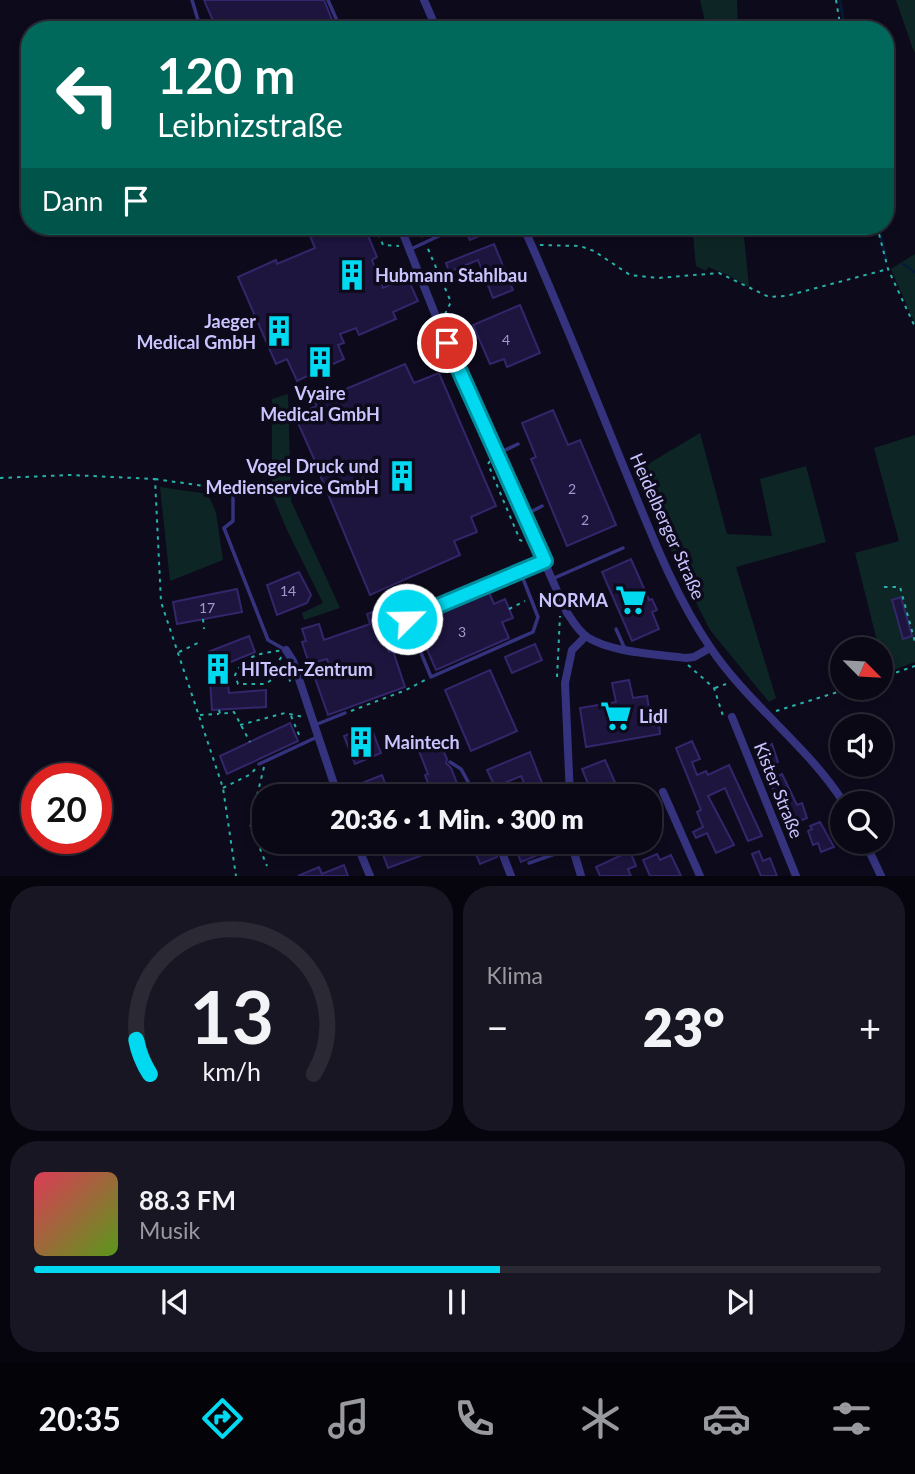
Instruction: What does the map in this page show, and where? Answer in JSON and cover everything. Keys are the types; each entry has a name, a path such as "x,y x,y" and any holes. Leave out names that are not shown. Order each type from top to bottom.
{"street":[{"path":"424,0 434,21"},
{"path":"404,235 495,454 525,515 566,611 586,636 605,645 686,658 694,657 710,648"},
{"name":"Heidelberger Straße","path":"527,235 653,539 687,608 710,648 820,769 836,791"},
{"path":"569,784 565,683 572,650 586,636"},
{"path":"286,650 293,660 334,784"},
{"name":"Kister Straße","path":"732,717 796,876"},
{"path":"663,792 699,876"},
{"path":"361,854 370,876"},
{"path":"503,854 511,876"},
{"path":"575,854 581,876"},
{"path":"871,854 881,876"}],"lane":[{"path":"192,0 198,21"},
{"path":"328,0 337,21"},
{"path":"410,250 441,235"},
{"path":"495,454 518,444"},
{"path":"233,489 233,521 224,528 268,640 286,650"},
{"path":"525,515 542,506"},
{"path":"552,579 623,548"},
{"path":"520,571 538,617 533,632 431,677 407,619 520,571 545,561"},
{"path":"616,629 625,649"},
{"path":"313,726 345,713"},
{"path":"259,764 317,737"},
{"path":"450,762 461,769 469,784"},
{"path":"529,863 550,854"}],"path":[{"path":"836,0 840,21"},
{"path":"879,235 888,269 915,327"},
{"path":"532,247 547,244 580,246 604,256 630,275 644,277 719,273 769,297 786,296 888,269"},
{"path":"495,454 488,464 520,540 527,544"},
{"path":"0,478 70,475 155,479 233,489"},
{"path":"155,479 161,602 223,788 236,876"},
{"path":"884,587 900,587 915,642"},
{"path":"509,609 532,598"},
{"path":"557,677 560,620 558,607"},
{"path":"203,619 204,629"},
{"path":"178,652 200,642"},
{"path":"227,679 235,676 241,663 261,653 286,650"},
{"path":"235,676 238,684 265,684 270,681 286,650"},
{"path":"686,658 693,672 714,688 724,719 732,717"},
{"path":"240,659 241,663"},
{"path":"893,674 915,666"},
{"path":"345,713 406,690 431,677"},
{"path":"714,688 737,680"},
{"path":"248,684 249,691"},
{"path":"768,713 830,694"},
{"path":"200,715 234,712 250,742"},
{"path":"240,725 285,713 303,717"},
{"path":"291,715 295,731 304,743"},
{"path":"266,762 250,824 267,866"},
{"path":"223,788 251,775 259,764"}],"green space":[{"path":"700,0 737,0 738,21 705,21"},
{"path":"896,0 915,0 915,53 913,49"},
{"path":"693,235 744,235 749,287 708,267 706,271 696,266"},
{"path":"915,254 915,324 891,269"},
{"path":"288,394 291,501 340,608 304,620 302,613 323,603 272,494 272,399"},
{"path":"700,433 727,534 772,536 760,479 806,466 826,542 736,567 776,698 769,702 710,630 676,563 640,469"},
{"path":"915,435 915,662 893,670 893,637 876,637 855,553 899,541 874,448"},
{"path":"160,487 208,494 216,513 223,560 170,581"}],"building":[{"path":"204,0 324,0 332,21 213,21"},
{"path":"310,235 368,235 377,257 372,260 383,288 407,277 418,301 393,312 396,319 359,335 356,328 340,334 344,343 338,345 344,359 297,381 287,359 276,364 238,277 276,260 277,264 315,248"},
{"path":"468,235 482,235 470,240"},
{"path":"494,244 513,290 493,298 478,260 449,272 446,263"},
{"path":"520,305 540,353 507,367 504,359 490,364 473,325"},
{"name":"Vogel Druck und Medienservice GmbH","path":"405,364 414,383 439,373 496,506 471,517 477,532 454,541 460,555 370,595 318,470 313,472 310,463 315,461 298,423 302,412 317,406 315,402"},
{"path":"553,410 568,445 580,440 616,525 567,546 531,459 536,457 522,423"},
{"name":"NORMA","path":"631,559 649,600 652,599 657,610 652,612 659,629 632,641 602,572"},
{"path":"299,572 311,595 307,603 277,615 267,585"},
{"path":"237,589 242,612 177,624 173,602"},
{"path":"488,590 494,604 505,599 513,618 502,622 509,638 436,670 415,622"},
{"path":"901,597 912,636 903,639 892,600"},
{"path":"375,611 405,687 328,715 315,678 331,672 327,659 309,664 302,642 306,641 302,629 319,624 324,640 370,624 367,614"},
{"name":"HITech-Zentrum","path":"249,636 255,652 226,664 229,693 266,690 266,707 212,710 208,652"},
{"path":"535,644 542,660 512,673 505,657"},
{"path":"490,670 517,731 471,751 445,690"},
{"name":"Lidl","path":"629,680 633,698 647,696 652,726 659,724 660,734 586,747 580,708 616,702 612,683"},
{"path":"290,723 298,741 227,774 220,756"},
{"name":"Maintech","path":"370,725 381,753 355,764 344,736"},
{"path":"692,741 700,759 692,762 697,775 706,771 708,775 729,765 762,836 748,841 725,788 708,796 734,845 716,853 707,833 696,838 693,832 703,827 697,812 701,810 676,748"},
{"path":"440,743 447,759 446,763 457,784 428,784 425,775 428,774 419,751"},
{"path":"772,744 778,762 765,767 759,751"},
{"path":"530,752 542,784 525,784 521,776 502,784 494,784 487,770"},
{"path":"605,760 616,784 588,784 582,769"},
{"path":"782,774 797,805 802,803 807,818 791,825 780,792 775,794 769,780"},
{"path":"382,775 385,784 362,784"},
{"path":"820,822 830,840 830,849 821,852 818,843 813,845 808,831 812,829 810,826"},
{"path":"759,851 763,861 770,858 777,876 761,876 752,854"},
{"path":"383,854 426,854 388,868"},
{"path":"476,854 496,854 497,857 480,864"},
{"path":"518,854 540,854 521,862"},
{"path":"624,854 631,854 636,866 628,869 631,876 600,876 596,867"},
{"path":"657,854 660,860 671,855 681,876 650,876 643,860"},
{"path":"344,865 348,876 298,876 319,867 322,874"}],"waterway":[{"path":"840,0 844,21"},
{"path":"880,235 886,259"},
{"path":"903,264 915,272"}],"place":[{"name":"Hubmann Stahlbau","path":"352,275"},
{"name":"Jaeger Medical GmbH","path":"279,331"},
{"name":"Vyaire Medical GmbH","path":"320,362"},
{"name":"Vogel Druck und Medienservice GmbH","path":"402,476"},
{"name":"NORMA","path":"631,600"},
{"name":"HITech-Zentrum","path":"218,669"},
{"name":"Lidl","path":"616,716"},
{"name":"Maintech","path":"361,742"}],"route":[{"path":"407,619 545,561 447,343"}]}
